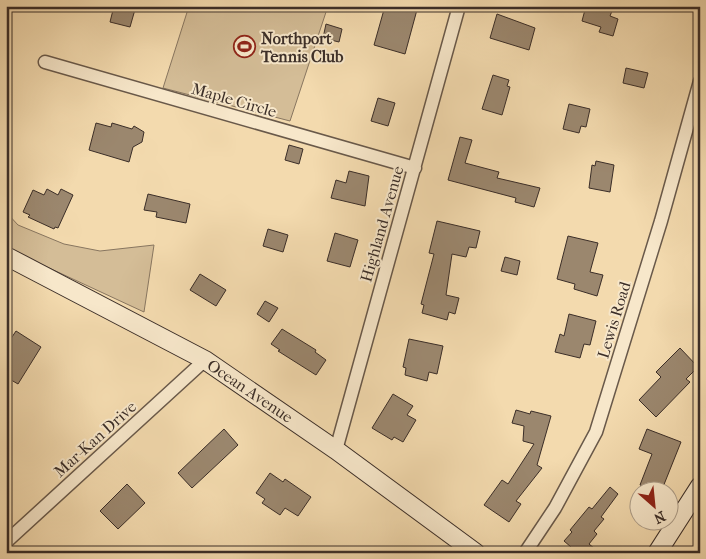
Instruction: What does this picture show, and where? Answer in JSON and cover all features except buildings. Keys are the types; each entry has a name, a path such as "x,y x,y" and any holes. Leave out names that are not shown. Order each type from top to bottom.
{"main road":[{"name":"Ocean Avenue","path":"6,256 205,360 336,450 476,553"},
{"path":"657,553 700,486"}],"street":[{"name":"Highland Avenue","path":"336,450 459,6"},
{"name":"Maple Circle","path":"45,62 415,168"},
{"name":"Lewis Road","path":"525,553 555,508 596,432 661,220 700,81"},
{"name":"Mar-Kan Drive","path":"6,542 205,360"}],"shaded area":[{"name":"Northport Tennis Club","path":"189,6 328,6 290,121 163,88"},
{"path":"6,212 18,225 64,244 100,251 154,245 144,312 6,248"}],"place":[{"name":"Northport Tennis Club","path":"245,47"}]}
